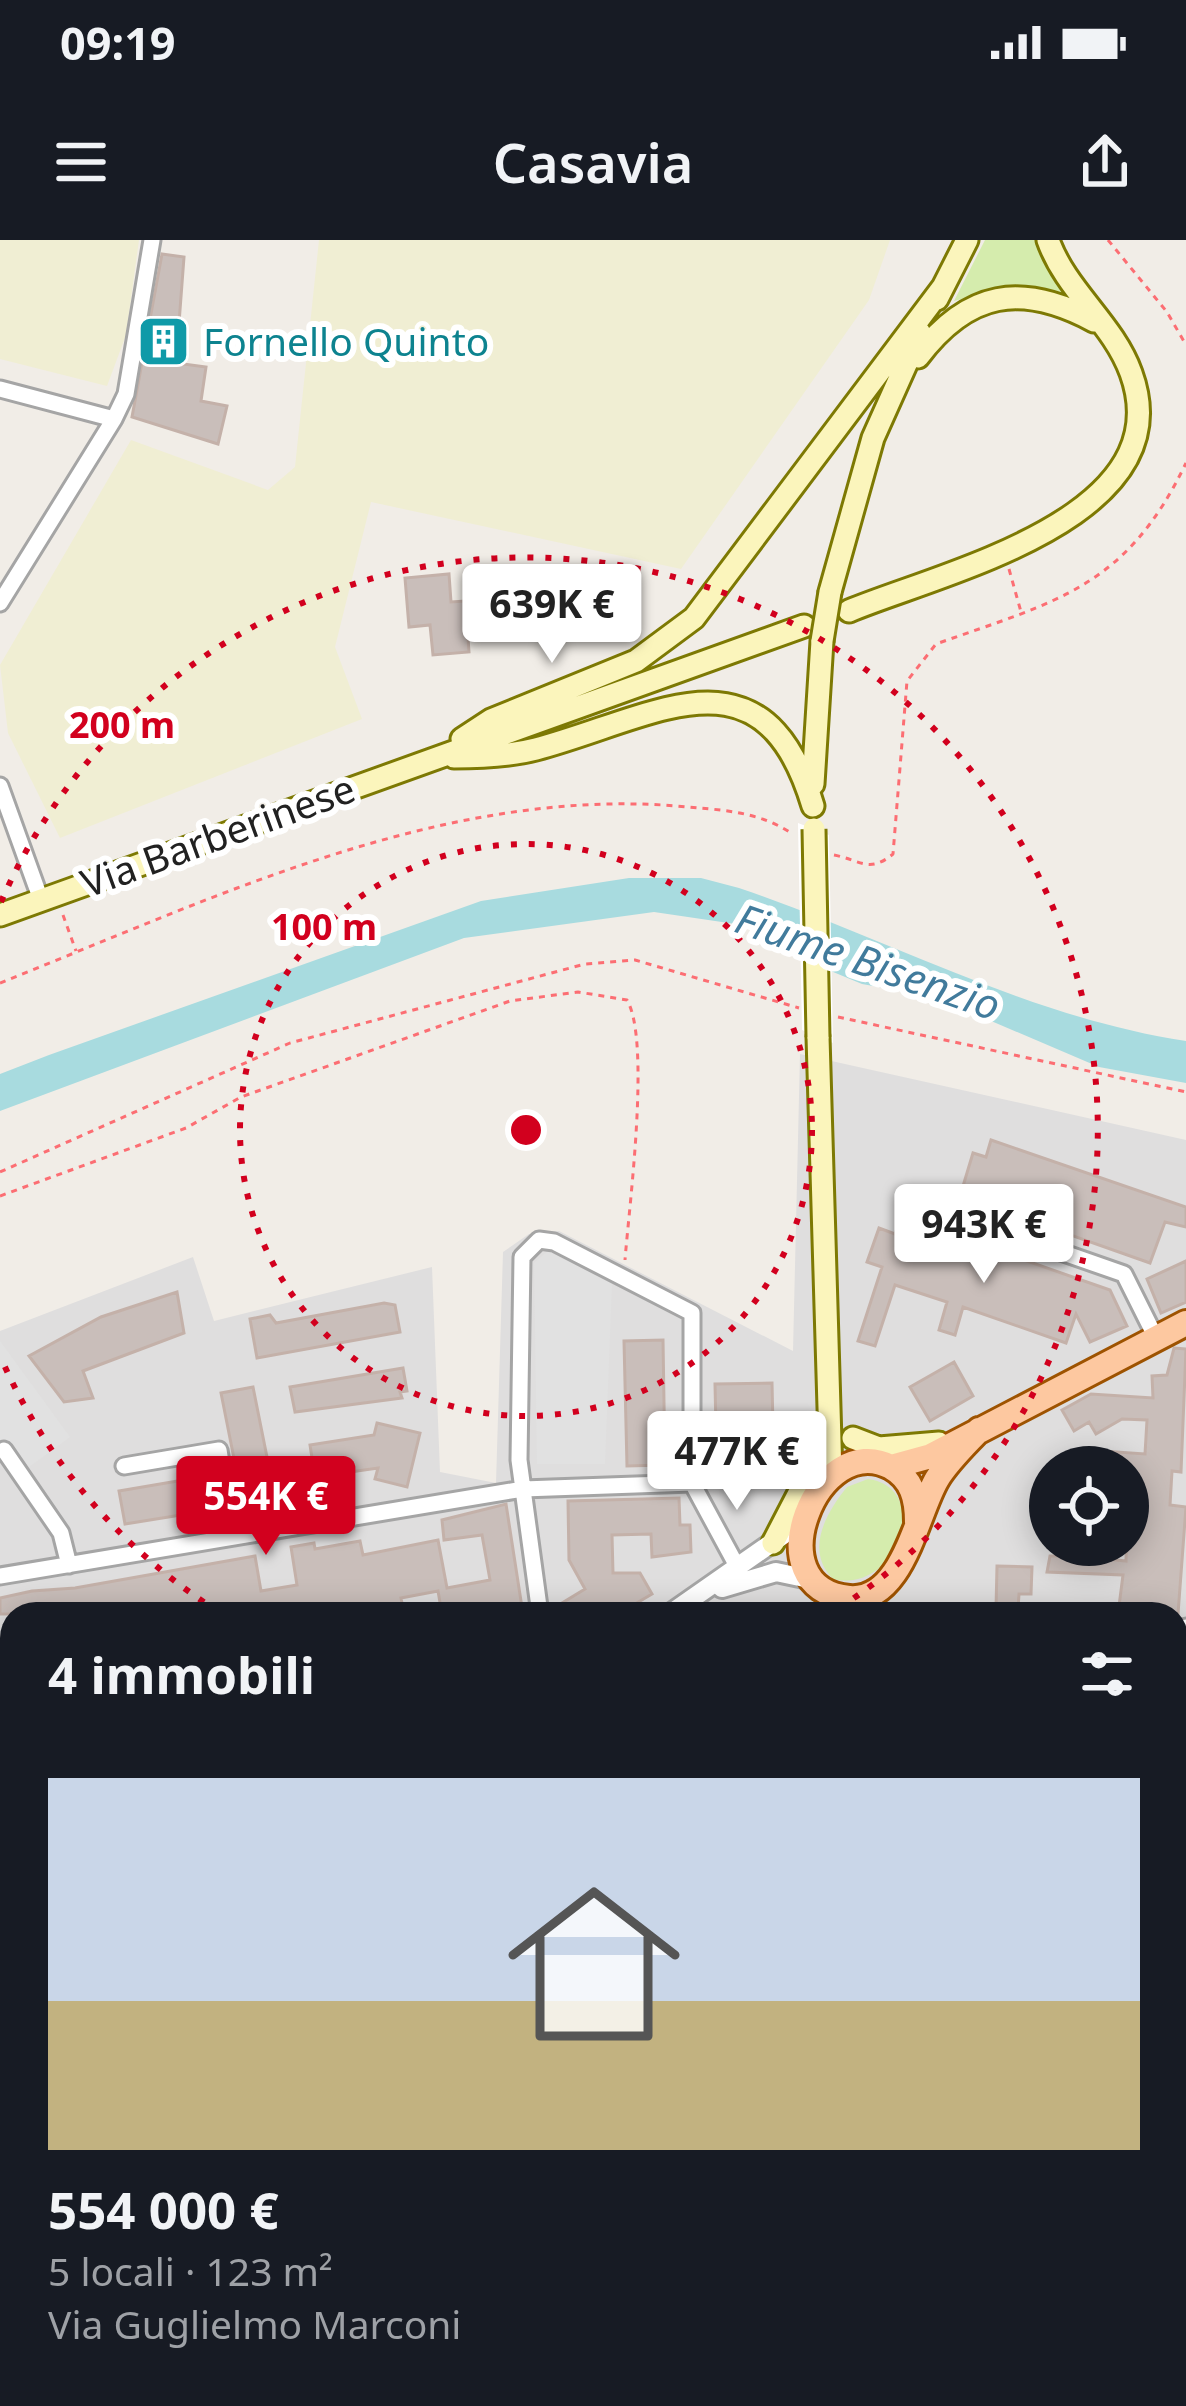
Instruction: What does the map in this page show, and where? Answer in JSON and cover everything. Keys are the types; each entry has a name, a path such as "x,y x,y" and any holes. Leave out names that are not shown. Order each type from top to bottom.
{"main road":[{"path":"831,1475 818,1037 803,832 813,806 822,641 859,478 889,396 967,240"},
{"path":"849,611 1005,553 1076,514 1106,485 1125,453 1134,425 1133,382 1114,340 1060,270 1048,240"},
{"path":"435,758 491,720 635,661 694,618 943,287"},
{"path":"889,396 940,328 980,304 1033,298 1099,323"},
{"path":"435,758 804,626"},
{"path":"435,758 518,753 668,707 724,705 752,712 784,736 799,758 813,806"},
{"name":"Via Barberinese","path":"0,915 435,758"},
{"path":"840,1602 798,1551 809,1512 831,1475 849,1465 885,1465 931,1456 1186,1323"},
{"path":"827,1380 838,1416 853,1438 914,1492 917,1522"},
{"path":"773,1543 814,1464 827,1380"},
{"path":"853,1438 902,1449 971,1433"},
{"path":"883,1602 934,1483 971,1433"},
{"path":"824,1588 867,1596 892,1575"}],"street":[{"path":"0,603 6,582 126,394 152,240"},
{"path":"0,389 114,419"},
{"path":"0,786 49,897"},
{"path":"912,1200 1124,1274 1156,1338"},
{"path":"538,1602 523,1489 522,1257 529,1246 546,1240 692,1313 692,1483 738,1568"},
{"path":"4,1450 61,1532 69,1564"},
{"path":"124,1466 219,1450 232,1537"},
{"path":"0,1576 523,1489 692,1483"},
{"path":"690,1602 809,1512"},
{"path":"690,1602 758,1574 824,1588"}],"path":[{"path":"1108,240 1186,345"},
{"path":"833,855 859,866 878,866 893,854 907,681 919,660 936,644 1056,603 1102,574 1155,521 1186,463"},
{"path":"1005,553 1022,614"},
{"path":"0,982 315,864 455,819 609,801 741,812 803,832"},
{"path":"49,897 76,952"},
{"path":"0,1172 290,1042 585,964 635,960 812,1011"},
{"path":"0,1196 186,1128 241,1097 510,1001 608,993 627,1000 634,1014 636,1100 624,1279"},
{"path":"833,1016 1186,1092"}],"shaded area":[{"path":"0,240 139,240 126,335 107,386 0,359"},
{"path":"319,240 890,240 869,300 681,569 371,502 335,647 362,719 60,838 8,733 0,665 131,440 268,490 295,467"},
{"path":"800,1054 1186,1140 1186,1602 0,1602 0,1331 193,1257 214,1321 432,1267 440,1472 496,1483 503,1252 529,1234 559,1231 793,1351"},
{"path":"548,1251 612,1283 605,1464 537,1464 534,1263"},
{"path":"0,1341 70,1437 14,1478 0,1459"}],"green space":[{"path":"985,240 1036,240 1063,294 1004,288 954,301"},
{"path":"868,1479 888,1487 899,1501 903,1519 899,1538 890,1557 875,1571 856,1580 833,1579 820,1557 821,1533 847,1487"}],"water":[{"name":"Fiume Bisenzio","path":"629,878 701,878 739,888 1015,995 1128,1030 1186,1041 1186,1083 1099,1067 935,997 862,984 790,954 774,938 749,926 654,912 464,938 0,1111 0,1074 49,1055 481,901"}],"pier":[{"path":"798,823 829,835 833,1043 802,1030"}],"building":[{"name":"Fornello Quinto","path":"162,254 184,257 176,363 206,367 201,401 227,406 218,444 132,417"},
{"path":"449,574 451,602 510,598 512,621 467,624 469,652 433,655 430,625 409,627 405,578"},
{"path":"991,1140 1186,1207 1186,1227 1165,1222 1150,1263 960,1196 973,1153 986,1157"},
{"path":"901,1217 1110,1290 1127,1326 1090,1342 1076,1314 1066,1343 963,1307 955,1335 939,1330 947,1302 895,1285 875,1346 858,1341 882,1267 867,1262 879,1228 895,1234"},
{"path":"1186,1261 1186,1302 1161,1313 1147,1279"},
{"path":"177,1292 184,1333 83,1371 93,1398 64,1402 29,1356 101,1317"},
{"path":"384,1303 395,1305 400,1332 257,1358 250,1319 270,1315 276,1323"},
{"path":"663,1340 665,1465 627,1466 624,1341"},
{"path":"1174,1348 1186,1349 1181,1472 1172,1471 1170,1505 1186,1507 1179,1602 1120,1602 1123,1575 1047,1572 1048,1566 1149,1566 1147,1420 1122,1419 1096,1434 1089,1422 1074,1431 1062,1410 1091,1394 1153,1398 1152,1376 1167,1375"},
{"path":"954,1362 973,1396 930,1421 910,1387"},
{"path":"403,1368 407,1391 400,1392 402,1398 295,1412 290,1387"},
{"path":"772,1383 773,1427 784,1427 785,1486 725,1488 724,1429 716,1429 715,1384"},
{"path":"253,1387 276,1502 244,1509 221,1393"},
{"path":"377,1423 420,1433 407,1487 375,1479 378,1468 315,1477 310,1445 374,1435"},
{"path":"207,1476 212,1510 125,1524 119,1491"},
{"path":"679,1498 680,1525 690,1525 691,1552 652,1557 651,1534 612,1535 613,1573 640,1573 652,1594 638,1602 564,1602 585,1589 569,1560 568,1501"},
{"path":"506,1504 521,1602 440,1602 438,1591 401,1598 402,1602 0,1602 0,1598 32,1591 75,1588 255,1556 261,1591 297,1585 291,1547 314,1543 315,1549 360,1541 363,1555 438,1540 447,1588 490,1580 482,1535 444,1540 442,1520"},
{"path":"997,1566 1032,1567 1031,1594 1019,1594 1018,1602 996,1602"}],"place":[{"name":"Fornello Quinto","path":"164,342"}]}
